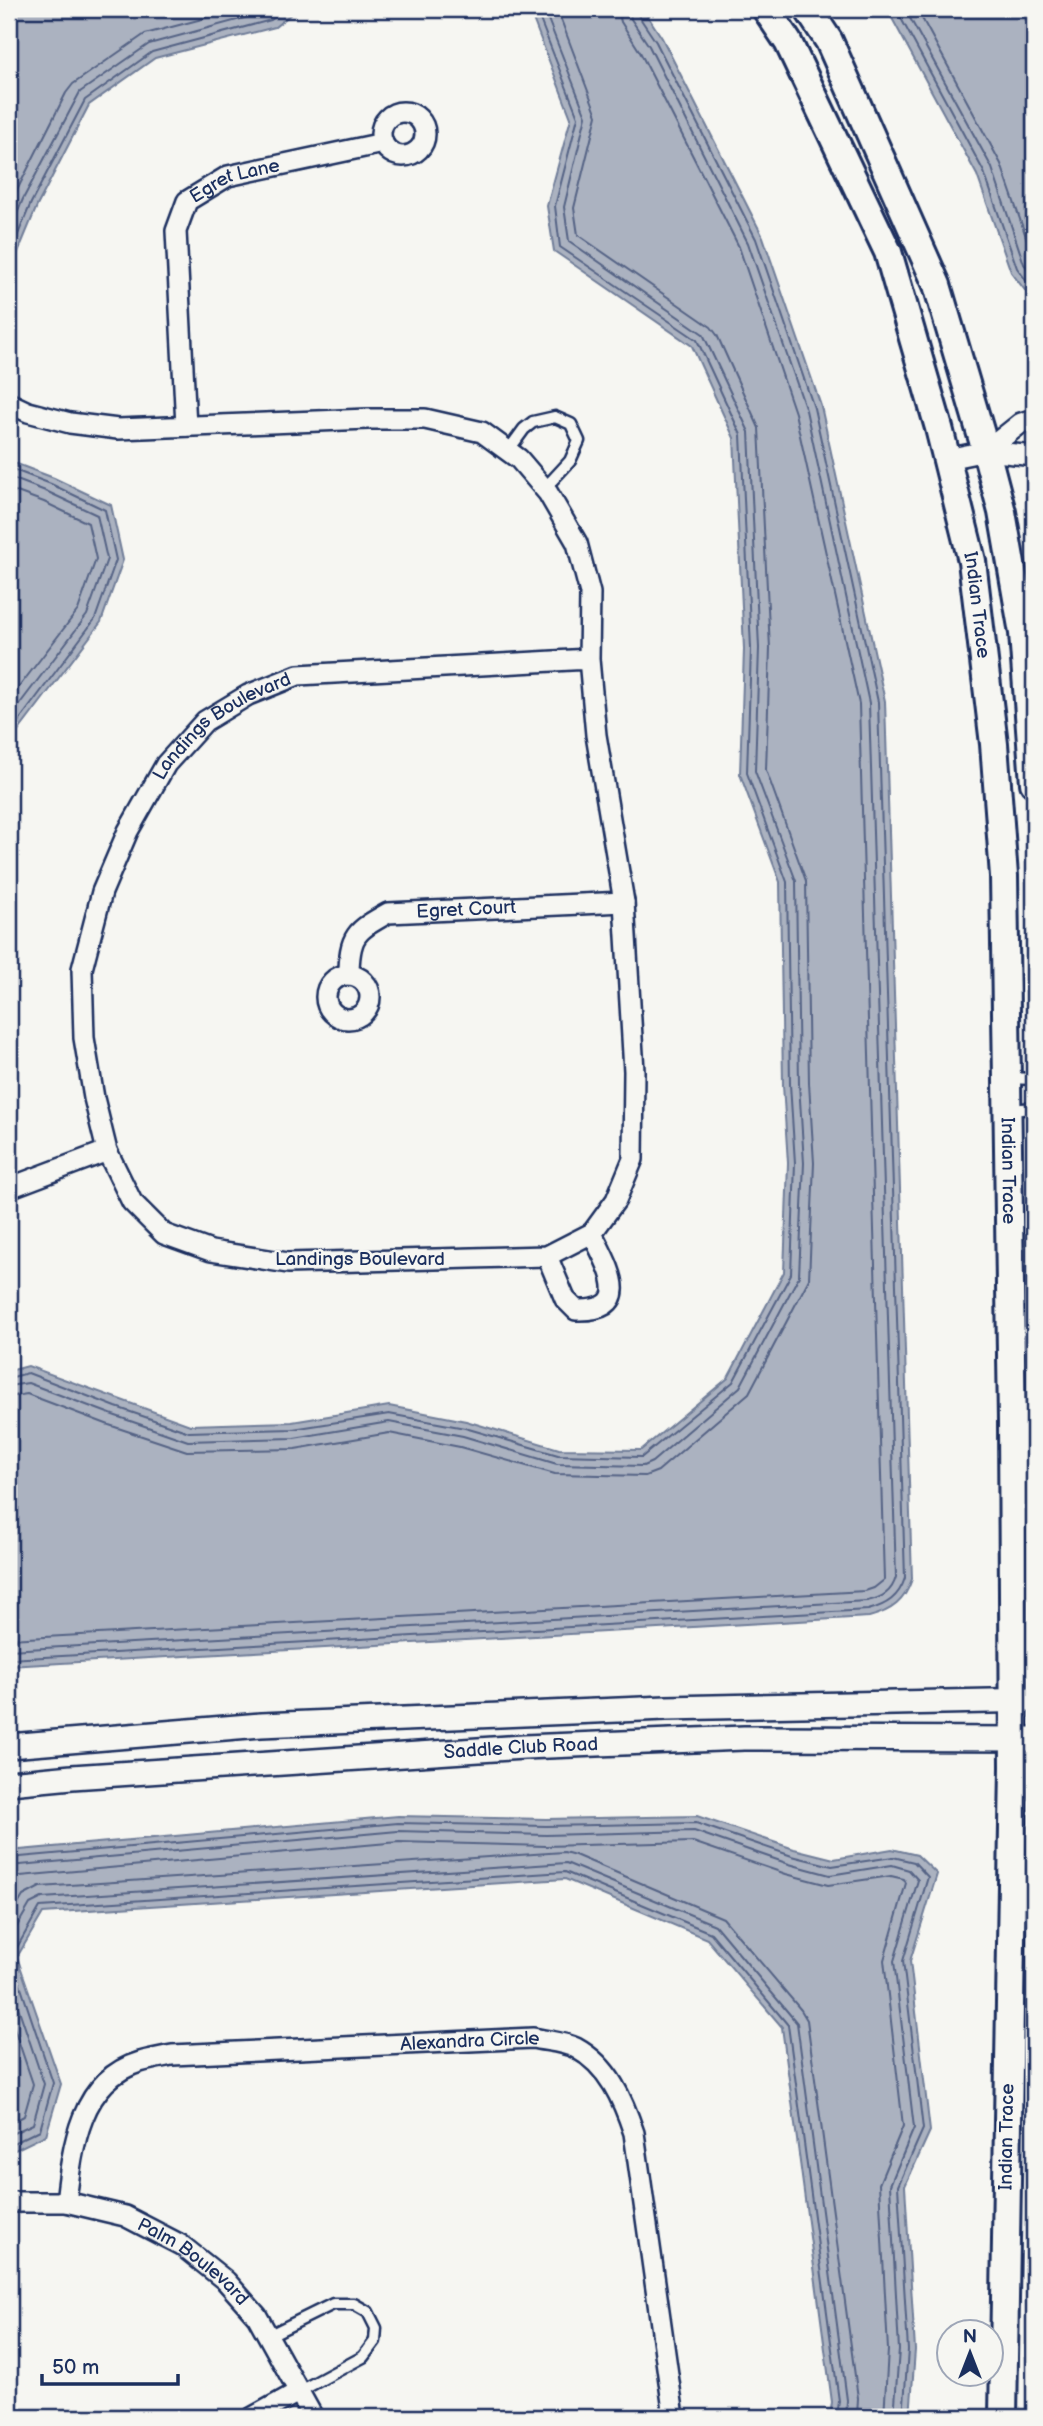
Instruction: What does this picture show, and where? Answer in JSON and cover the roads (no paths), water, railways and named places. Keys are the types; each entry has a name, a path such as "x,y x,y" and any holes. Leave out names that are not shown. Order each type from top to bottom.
{"main road":[{"name":"Indian Trace","path":"766,9 788,42 888,252 947,459 972,561 994,744 1004,876 1012,1422 1023,1700 1003,2417"},
{"name":"Indian Trace","path":"808,9 828,41 937,285 986,452 1002,512 1023,633 1034,783"}],"street":[{"name":"Egret Lane","path":"186,426 176,231 187,201 228,176 383,143"},
{"name":"Landings Boulevard","path":"9,403 28,412 70,423 118,429 425,419 482,432 519,459 545,488 578,543 590,593 589,659 596,735 624,902 634,1071 633,1159 616,1200 592,1233 547,1256 288,1263 211,1251 164,1234 132,1202 107,1151 94,1098 84,1038 82,970 102,892 128,831 166,764 205,721 248,695 298,675 589,659"},
{"path":"986,452 1021,423 1034,419"},
{"path":"947,459 986,452 1034,456"},
{"name":"Egret Court","path":"349,975 349,952 359,929 388,913 624,902"},
{"path":"9,1188 107,1151"},
{"path":"547,1256 565,1299 576,1310 594,1310 606,1305 613,1293 613,1276 592,1233"},
{"name":"Saddle Club Road","path":"9,1746 275,1725 666,1708 1023,1700"},
{"name":"Saddle Club Road","path":"9,1783 524,1747 744,1738 1023,1739"},
{"name":"Alexandra Circle","path":"66,2202 72,2149 84,2112 109,2079 138,2062 172,2055 533,2038 575,2047 601,2068 623,2099 634,2133 674,2417"},
{"name":"Palm Boulevard","path":"9,2202 66,2202 125,2216 181,2245 226,2281 257,2316 313,2417"},
{"path":"253,2417 298,2392"}],"lane":[{"path":"508,451 524,429 533,422 555,417 571,424 579,440 570,461 545,488"},
{"path":"1005,1078 1034,1079"},
{"path":"1006,1110 1034,1108"},
{"path":"268,2336 333,2304 354,2304 368,2312 376,2328 375,2341 363,2357 298,2392"}],"water":[{"path":"23,9 297,9 275,27 155,58 89,105 37,206 9,274 9,19"},
{"path":"514,9 643,9 662,38 763,237 821,406 885,701 912,1579 906,1593 896,1604 869,1617 9,1666 9,1371 28,1366 190,1425 292,1422 389,1406 466,1421 559,1449 641,1450 728,1378 784,1272 788,1163 783,1085 780,882 740,774 744,649 734,438 692,346 554,251 547,206 571,118 533,19"},
{"path":"887,9 1034,9 1034,302 1011,272 977,175"},
{"path":"9,461 54,478 111,505 123,560 101,622 17,733 9,749"},
{"path":"398,1816 546,1819 697,1816 794,1849 834,1859 892,1849 917,1855 937,1874 910,1961 930,2131 905,2186 915,2350 910,2417 830,2417 832,2402 782,2027 707,1939 565,1879 43,1913 17,1957 61,2084 46,2135 9,2153 9,1851"}]}
